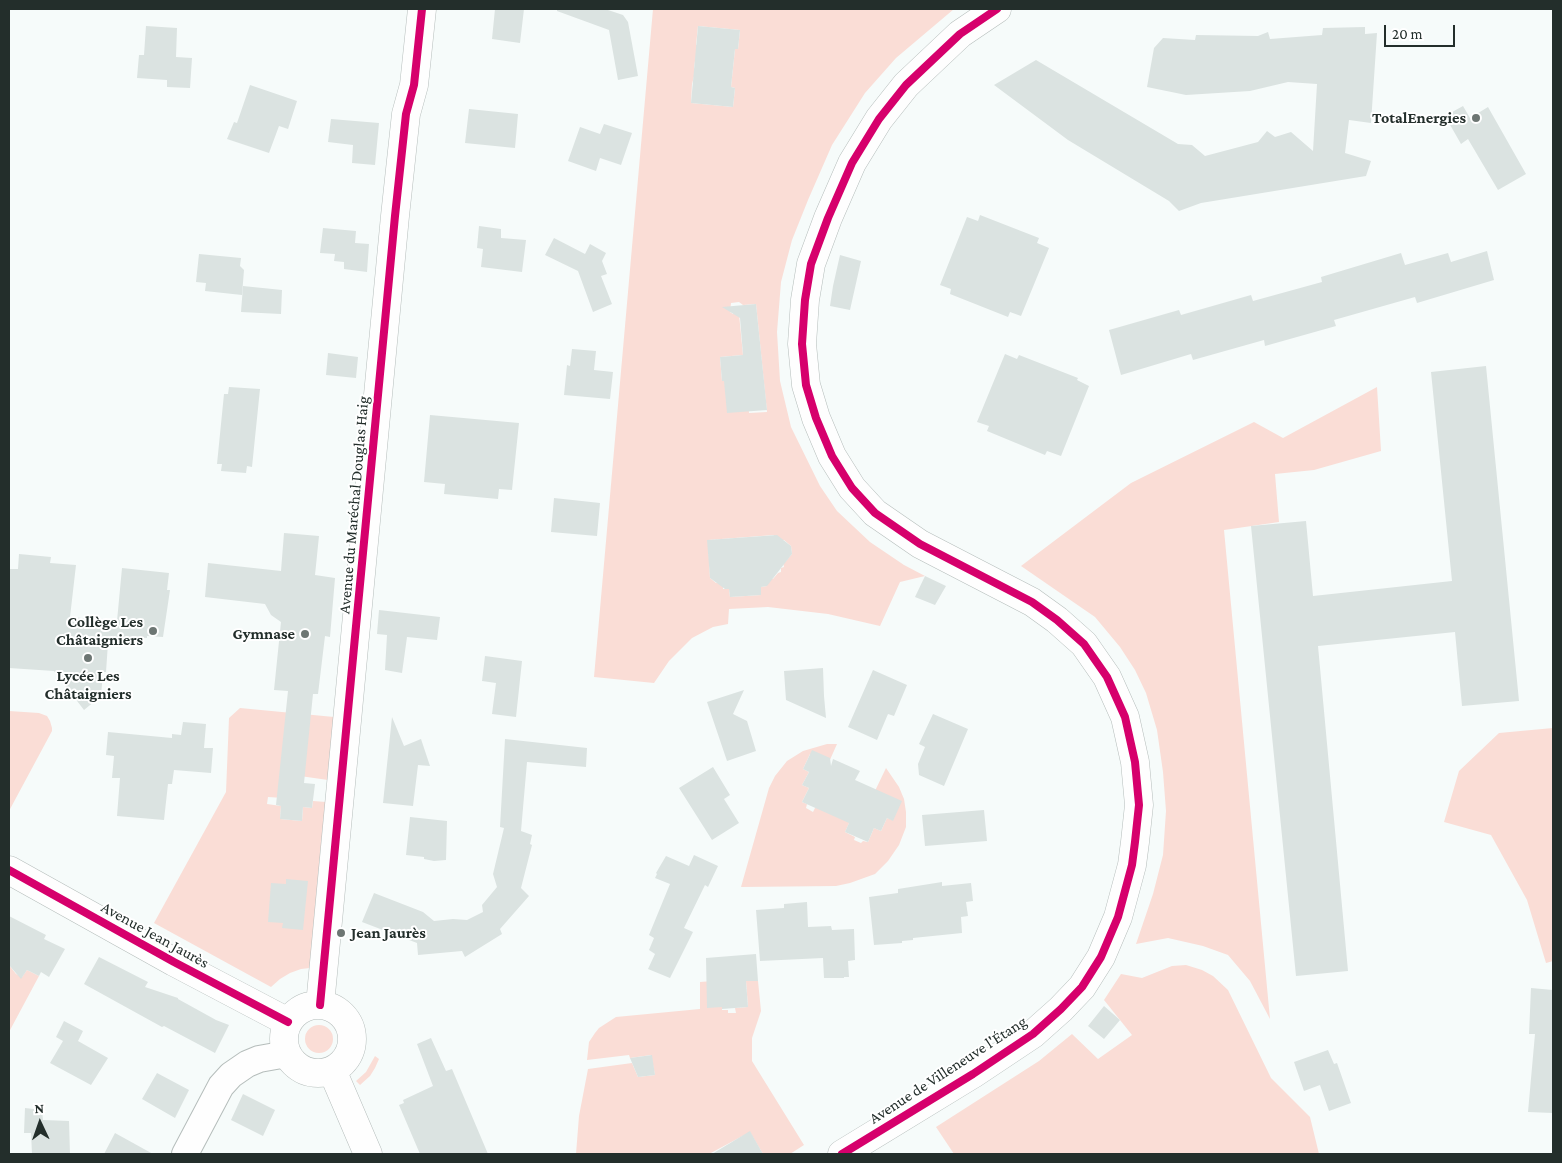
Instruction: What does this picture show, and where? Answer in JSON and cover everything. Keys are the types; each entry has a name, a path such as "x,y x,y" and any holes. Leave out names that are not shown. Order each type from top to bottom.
{"street":[{"name":"Avenue du Maréchal Douglas Haig","path":"320,1005 402,151 406,114 414,85 422,9"},
{"name":"Avenue de Villeneuve l'Étang","path":"842,1154 972,1074 1032,1034 1061,1010 1082,987 1104,949 1118,918 1132,865 1139,805 1135,762 1125,717 1107,677 1084,644 1057,620 1032,602 920,544 876,513 852,488 832,456 816,418 806,385 802,344 805,300 812,264 828,218 852,163 879,119 906,85 960,34 997,9"},
{"name":"Avenue Jean Jaurès","path":"9,870 288,1022"},
{"path":"320,1005 331,1008 340,1014 347,1023 351,1034 351,1045 348,1056 341,1064 332,1070 315,1073 298,1067 292,1061 287,1054 284,1044 284,1032 288,1022 294,1015 310,1006 320,1005"},
{"path":"185,1154 221,1086 231,1075 258,1059 287,1054"},
{"path":"332,1070 368,1154"}],"shaded area":[{"path":"653,9 954,9 896,58 865,93 832,145 792,240 781,282 777,332 780,381 791,427 820,486 837,511 870,542 904,565 925,576 900,582 880,626 828,614 768,607 729,609 728,624 713,627 692,638 669,661 654,683 594,677","holes":["698,26 740,30 738,49 735,49 731,87 735,88 733,107 691,103 692,84 696,69 694,68 695,61 697,61","739,302 743,305 756,304 767,412 749,413 746,379 722,381 720,357 743,355 739,314 730,312 731,303","774,535 775,541 784,540 791,546 792,554 783,562 784,567 781,568 781,572 773,579 766,579 767,586 761,587 761,595 730,597 729,589 723,589 723,582 716,583 710,578 708,540"]},
{"path":"1377,387 1381,451 1314,470 1275,474 1279,522 1224,530 1270,1019 1250,981 1228,955 1203,946 1168,938 1136,944 1153,894 1163,855 1166,811 1157,730 1146,693 1135,670 1120,647 1095,617 1021,566 1131,483 1254,422 1283,438"},
{"path":"240,708 334,717 328,780 300,776 298,799 268,797 267,804 281,806 280,819 302,821 303,807 312,808 313,801 326,802 310,968 290,973 271,987 154,923 226,792 229,718"},
{"path":"9,711 39,713 47,716 52,731 9,811"},
{"path":"1553,728 1553,961 1546,963 1527,900 1491,835 1444,822 1459,771 1499,733"},
{"path":"827,744 837,744 829,762 810,754 803,769 809,772 802,785 809,788 802,802 807,804 806,808 813,812 815,808 856,808 845,832 855,837 854,840 861,843 863,841 868,842 874,828 881,831 887,818 893,820 874,793 886,768 899,787 904,799 906,827 899,845 888,861 875,874 850,883 836,886 741,887 769,788 775,776 787,761 803,751"},
{"path":"9,965 16,974 22,977 27,970 39,976 9,1032"},
{"path":"1186,965 1213,976 1228,990 1271,1078 1310,1117 1319,1154 954,1154 936,1127 1039,1061 1072,1034 1098,1059 1132,1035 1104,1000 1121,974 1142,978 1172,966"},
{"path":"713,981 722,995 722,1010 728,1010 728,1013 736,1013 735,1008 748,1007 746,981 758,981 761,1011 752,1038 752,1061 804,1145 790,1154 763,1154 750,1132 709,1154 576,1154 579,1116 588,1069 632,1063 638,1077 655,1075 651,1055 630,1058 629,1055 587,1060 589,1042 595,1033 599,1028 616,1017 700,1009 700,982"},
{"path":"319,1025 329,1029 333,1039 329,1049 319,1053 309,1049 305,1039 309,1029"},
{"path":"375,1056 379,1059 375,1068 370,1076 360,1085 356,1081 366,1072"}],"building":[{"path":"495,9 524,9 520,43 492,39"},
{"path":"557,9 605,9 623,15 628,22 638,76 618,80 609,30 557,11"},
{"path":"146,26 177,28 176,57 192,58 190,88 167,87 167,80 137,78 139,55 144,55"},
{"path":"698,26 740,30 738,49 735,49 731,87 735,88 733,107 691,103"},
{"path":"1365,27 1365,34 1377,33 1371,123 1349,120 1345,153 1371,161 1366,176 1201,203 1179,211 1169,201 1068,140 994,85 1036,60 1178,144 1192,145 1205,156 1258,142 1267,131 1275,137 1291,132 1313,151 1317,84 1288,82 1250,91 1186,95 1147,87 1154,48 1163,38 1195,40 1196,35 1258,36 1268,32 1270,39 1322,35 1323,28"},
{"path":"250,85 297,101 288,129 279,126 269,153 227,139 234,122 237,123"},
{"path":"1463,106 1470,118 1488,107 1526,174 1498,190 1468,139 1461,144 1445,116"},
{"path":"469,109 518,114 515,148 465,143"},
{"path":"331,119 379,123 375,165 352,163 353,145 328,142"},
{"path":"604,124 632,133 621,165 600,158 596,171 568,161 580,127 600,134"},
{"path":"980,215 1039,238 1037,243 1049,248 1021,316 1010,312 1008,317 950,294 951,289 940,285 967,217 978,221"},
{"path":"479,226 501,229 501,238 526,240 522,272 481,267 483,249 477,248"},
{"path":"323,228 356,231 355,243 369,244 367,272 344,269 344,262 334,261 335,254 320,253"},
{"path":"554,238 585,254 590,244 606,253 602,261 607,274 601,276 612,304 593,312 578,271 545,255"},
{"path":"1487,251 1494,280 1417,303 1415,297 1334,320 1336,326 1265,346 1264,340 1193,360 1191,354 1121,375 1109,330 1179,310 1181,315 1251,295 1253,301 1322,282 1321,277 1401,253 1405,265 1448,253 1451,262"},
{"path":"199,254 241,258 240,266 244,270 242,295 205,291 206,283 196,282"},
{"path":"840,255 861,261 850,310 830,306"},
{"path":"243,286 282,290 281,314 241,312"},
{"path":"756,304 767,410 727,413 720,357 743,355 740,318 722,307"},
{"path":"572,349 596,351 594,370 613,372 610,399 564,395 567,365 570,366"},
{"path":"328,353 358,357 356,378 326,375"},
{"path":"1005,354 1017,359 1019,355 1078,378 1077,380 1089,386 1061,456 1047,451 1045,455 987,431 989,426 977,422"},
{"path":"1486,366 1519,701 1462,706 1455,632 1318,646 1348,971 1296,976 1251,526 1306,521 1313,596 1452,581 1431,372"},
{"path":"229,387 260,389 252,467 247,466 246,473 221,471 222,464 217,464 224,394 228,394"},
{"path":"430,415 519,423 512,490 499,489 498,499 444,494 445,484 424,482"},
{"path":"554,498 600,503 597,536 551,532"},
{"path":"284,533 319,536 315,575 335,578 330,637 325,636 318,694 313,694 304,783 315,784 312,808 303,807 302,821 280,819 281,806 276,805 288,691 274,690 281,622 271,615 265,604 205,597 208,563 281,571"},
{"path":"777,535 791,546 792,554 767,586 761,587 761,595 730,597 729,589 725,589 710,578 707,540"},
{"path":"19,554 51,557 50,563 76,565 70,617 117,621 122,568 169,573 167,590 170,590 163,637 136,637 136,642 115,640 115,643 108,643 106,672 103,672 101,696 84,710 54,671 9,668 9,569 18,569"},
{"path":"925,576 946,586 935,605 915,597"},
{"path":"379,610 440,617 437,640 407,637 402,673 385,670 387,635 377,634"},
{"path":"485,656 522,661 516,717 492,714 496,683 482,681"},
{"path":"823,668 826,718 786,700 784,671"},
{"path":"873,670 907,685 894,716 888,714 877,740 848,727"},
{"path":"744,690 733,714 747,721 756,751 727,761 707,702"},
{"path":"933,714 968,729 944,786 919,775 918,764 925,747 919,744"},
{"path":"392,717 404,746 421,739 430,766 418,765 413,806 383,803"},
{"path":"183,722 206,724 204,748 213,748 211,773 174,770 172,784 168,784 164,820 117,816 120,778 112,778 114,756 106,755 108,732 172,738 172,734 181,735"},
{"path":"505,739 587,748 586,767 527,762 521,831 532,835 530,844 532,845 521,888 529,896 500,929 502,934 465,957 462,951 418,955 417,943 362,922 374,893 423,912 434,921 467,920 483,912 482,905 497,887 493,874 504,828 500,827"},
{"path":"812,750 830,758 831,766 833,759 860,771 855,780 902,801 893,821 887,818 881,831 874,828 868,842 845,832 849,823 802,802 809,788 802,785 809,772 803,769"},
{"path":"713,767 730,795 724,799 739,823 712,840 679,788"},
{"path":"984,810 987,841 925,846 922,815"},
{"path":"410,817 447,821 446,860 434,861 424,859 424,857 406,855"},
{"path":"694,855 718,866 708,887 705,885 684,928 693,932 670,978 648,969 655,954 649,950 654,938 649,935 670,884 655,878 666,856 689,866"},
{"path":"286,879 308,881 303,930 282,928 283,923 268,922 271,883 286,884"},
{"path":"942,882 942,886 971,883 973,901 966,902 968,916 961,917 962,933 913,938 913,940 902,941 902,943 874,945 869,897 898,893 898,889"},
{"path":"807,902 808,927 831,926 832,930 854,929 855,960 848,961 849,977 824,978 823,958 760,961 756,910 784,908 784,904"},
{"path":"9,916 46,935 44,939 65,949 49,977 41,972 39,976 27,970 21,979 9,965"},
{"path":"756,954 758,981 746,981 748,1007 707,1008 706,958"},
{"path":"99,957 148,982 145,987 178,998 216,1020 229,1025 215,1053 164,1026 162,1027 84,984"},
{"path":"1531,988 1553,990 1553,1113 1528,1112 1535,1034 1529,1034"},
{"path":"1104,1006 1120,1020 1104,1039 1088,1026"},
{"path":"64,1021 83,1031 78,1041 108,1058 91,1085 50,1063 63,1041 56,1037"},
{"path":"431,1038 446,1071 452,1069 488,1154 420,1154 399,1105 404,1103 403,1100 433,1086 417,1044"},
{"path":"1328,1050 1334,1064 1337,1063 1351,1103 1329,1111 1320,1085 1304,1091 1294,1062"},
{"path":"652,1055 655,1075 638,1077 630,1058"},
{"path":"157,1073 189,1090 175,1118 142,1099"},
{"path":"243,1094 275,1110 263,1136 231,1120"},
{"path":"25,1108 42,1110 43,1120 69,1121 70,1154 32,1154 31,1133 24,1133"},
{"path":"750,1131 763,1154 712,1154"},
{"path":"115,1133 153,1154 104,1154"}],"cycle path":[{"path":"320,1005 395,216 406,114 414,85 422,9"},
{"path":"842,1154 973,1074 1033,1034 1061,1009 1082,987 1101,957 1118,917 1132,865 1139,805 1135,762 1125,717 1107,677 1084,644 1057,620 1032,602 920,544 875,513 852,488 832,456 816,418 806,385 802,344 805,300 811,264 828,218 852,163 879,119 906,85 960,34 997,9"},
{"path":"9,870 174,962 288,1022"}],"place":[{"name":"TotalEnergies","path":"1476,118"},
{"name":"Collège Les Châtaigniers","path":"153,631"},
{"name":"Gymnase","path":"305,634"},
{"name":"Lycée Les Châtaigniers","path":"88,658"},
{"name":"Jean Jaurès","path":"341,933"}]}
